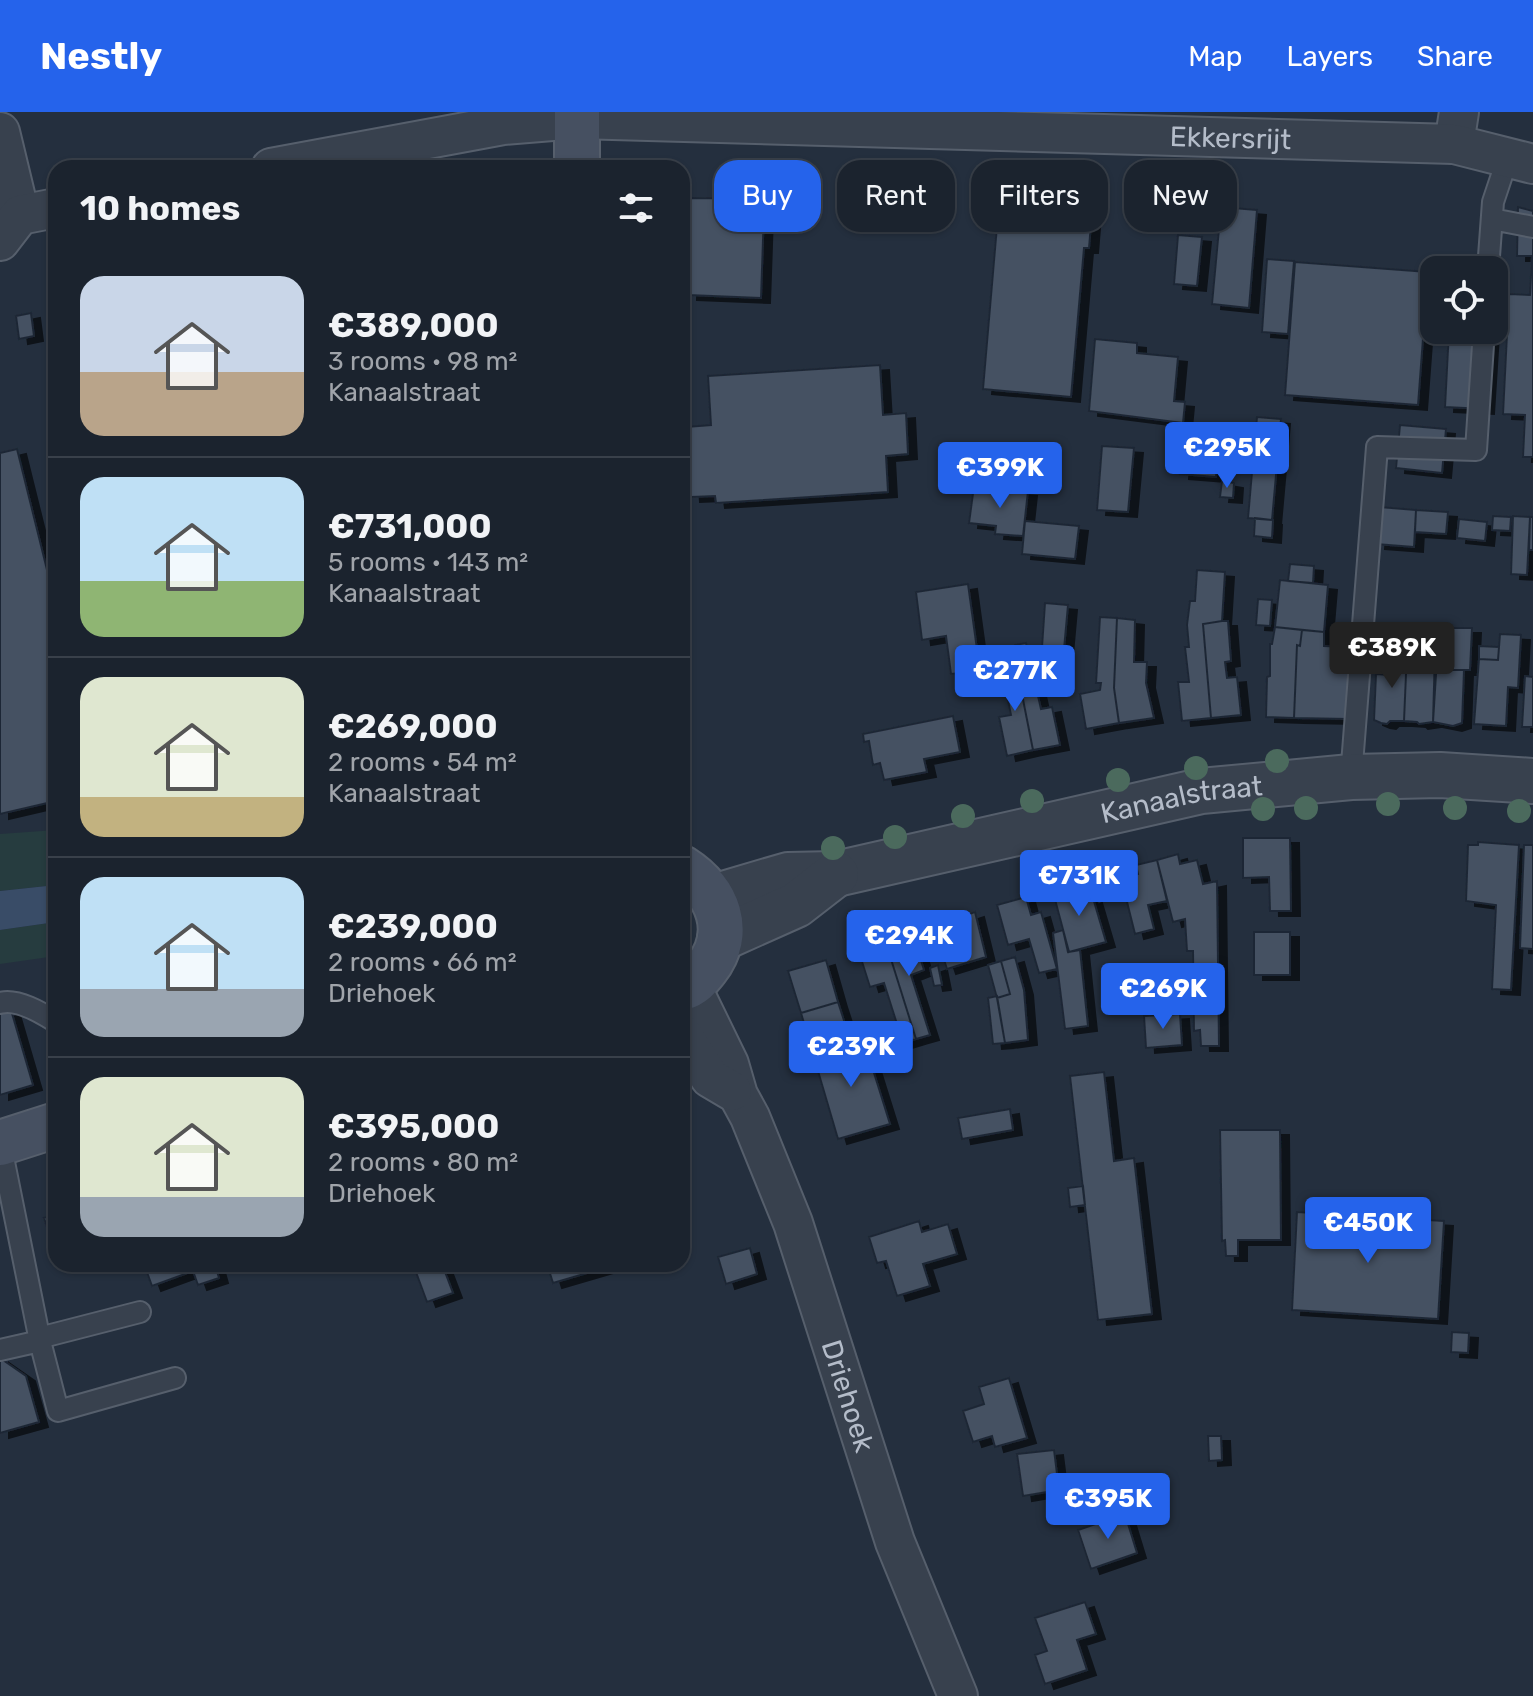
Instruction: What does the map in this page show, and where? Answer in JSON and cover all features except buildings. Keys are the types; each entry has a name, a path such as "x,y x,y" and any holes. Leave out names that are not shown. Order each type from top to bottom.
{"main road":[{"path":"577,115 577,160"},
{"path":"690,984 713,960 720,939 720,917 698,882"},
{"path":"0,1142 48,1127"}],"street":[{"name":"Ekkersrijt","path":"314,160 503,125 577,115 668,123 1457,128 1520,161"},
{"path":"0,132 25,221"},
{"name":"Kanaalstraat","path":"698,882 836,874 1201,791 1351,777 1440,775 1533,781"},
{"name":"Kanaalstraat","path":"720,939 796,905 836,874"},
{"name":"Driehoek","path":"690,992 729,1064 738,1095 793,1223 895,1542 958,1696"},
{"name":"Driehoek","path":"690,1047 710,1078 738,1095"}],"lane":[{"path":"1489,256 1493,202 1520,161"},
{"path":"1492,219 1533,227"},
{"path":"1351,777 1377,447 1476,450 1483,344"},
{"path":"0,1003 7,1001 48,1018"},
{"path":"0,1142 40,1340 58,1411 175,1378"},
{"path":"0,1350 140,1312"}],"green space":[{"path":"48,831 48,886 0,891 0,834"},
{"path":"48,923 48,957 0,964 0,930"}],"water":[{"path":"48,886 48,923 0,930 0,891"}]}
